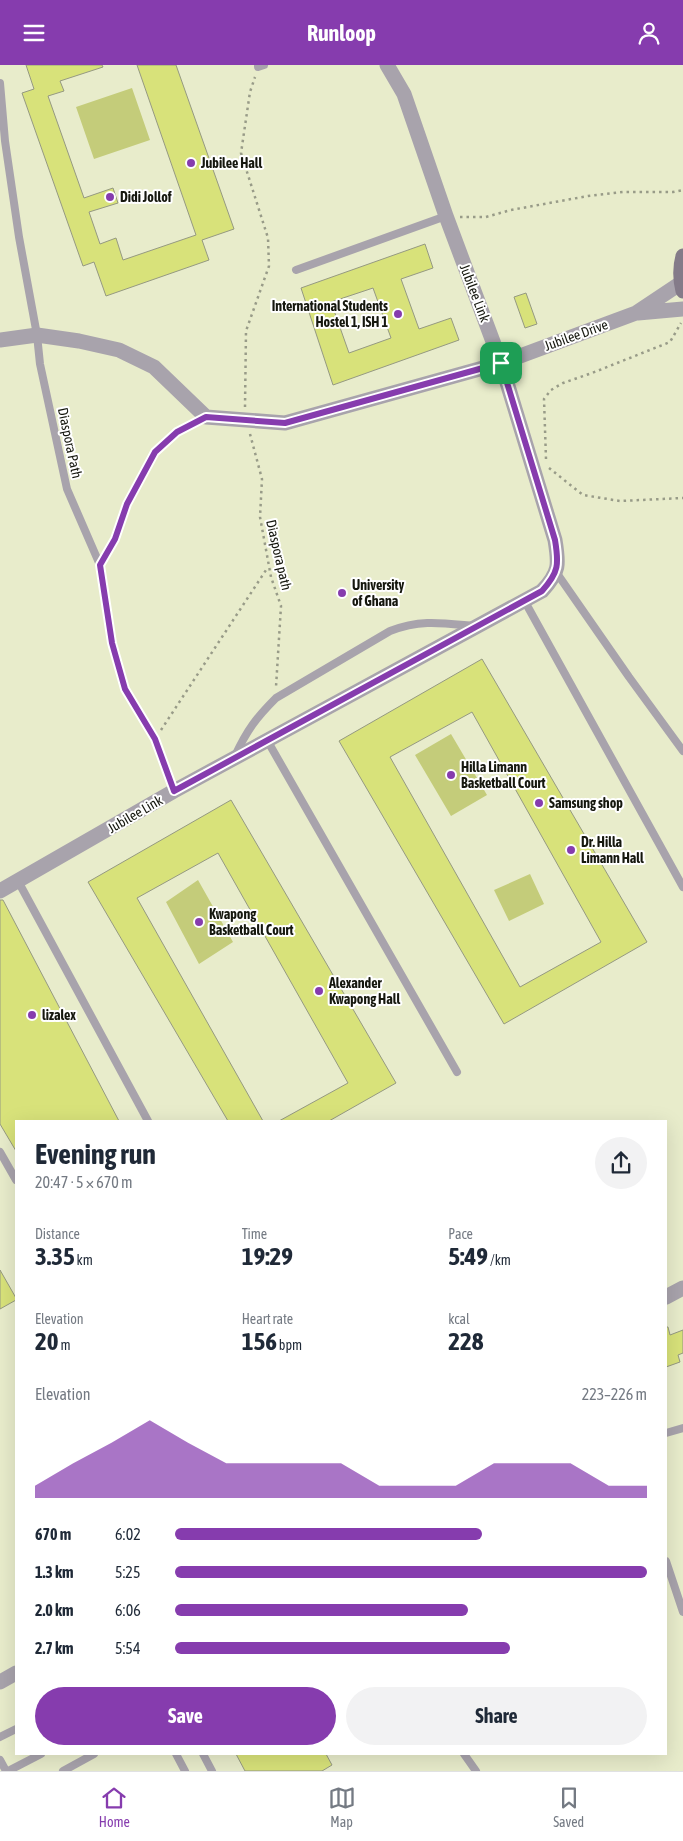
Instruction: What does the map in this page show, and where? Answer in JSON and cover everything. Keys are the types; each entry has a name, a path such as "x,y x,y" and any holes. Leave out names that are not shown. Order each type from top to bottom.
{"street":[{"name":"Jubilee Link","path":"0,891 174,791 234,760 266,740 542,591 556,572 558,560 555,540 501,363 446,216 404,94 387,65"},
{"path":"682,287 681,263 683,256"},
{"name":"Jubilee Drive","path":"245,419 285,423 501,363 636,313 682,287"},
{"name":"Jubilee Drive","path":"636,313 683,309"},
{"path":"0,340 37,335 79,341 119,350 154,367 206,417 245,419"},
{"path":"667,1296 683,1287"},
{"path":"0,1682 15,1674"}],"lane":[{"name":"Diaspora Path","path":"0,83 9,170 37,335 40,364 68,489 100,565 112,643 125,689 155,739 174,791"},
{"path":"296,269 446,216"},
{"path":"556,572 683,751"},
{"path":"524,600 683,887"},
{"path":"234,760 246,733 276,698 390,631 406,625 437,622 476,627"},
{"path":"266,740 457,1072"},
{"path":"18,881 147,1120"},
{"path":"0,1152 15,1178"},
{"path":"667,1433 683,1428"},
{"path":"667,1564 683,1612"},
{"path":"0,1737 15,1730"},
{"path":"0,1760 7,1771 39,1755"},
{"path":"63,1771 92,1755"},
{"path":"177,1755 185,1771"},
{"path":"204,1755 212,1771"},
{"path":"465,1755 476,1771"}],"path":[{"name":"Diaspora path","path":"260,66 250,92 241,153 268,238 269,266 246,331 245,419 262,479 260,517 269,566 281,606 276,665 276,698"},
{"path":"446,216 486,217 588,196 683,190"},
{"path":"683,320 670,342 563,383 551,390 544,399 546,458 544,464 583,495 620,501 683,498"},
{"path":"100,565 115,539 127,504 155,452 177,432 206,417"},
{"path":"155,739 269,566"}],"shaded area":[{"name":"University of Ghana","path":"0,65 683,65 683,1771 0,1771"}],"green space":[{"path":"132,88 150,140 94,159 76,107"},
{"name":"Hilla Limann Basketball Court","path":"451,734 487,795 451,816 415,755"},
{"path":"530,874 544,904 509,921 494,890"},
{"name":"Kwapong Basketball Court","path":"198,880 233,942 199,964 166,902"}],"building":[{"name":"Jubilee Hall","path":"26,65 102,65 103,67 60,81 64,91 48,96 84,198 113,188 118,203 89,212 100,244 116,238 123,260 196,235 137,65 176,65 234,229 202,240 209,260 106,296 94,262 83,266 22,93 34,89"},
{"name":"International Students Hostel 1, ISH 1","path":"425,244 433,268 401,279 419,329 451,318 459,340 333,385 301,288","holes":["373,288 391,338 349,353 331,302"]},
{"path":"526,293 537,324 525,328 514,297"},
{"name":"Dr. Hilla Limann Hall","path":"482,659 647,942 504,1024 339,741","holes":["472,712 601,942 520,987 390,757"]},
{"name":"Alexander Kwapong Hall","path":"231,800 396,1083 331,1120 281,1120 348,1083 218,853 137,898 262,1120 227,1120 88,882"},
{"name":"lizalex","path":"0,900 3,900 118,1120 15,1120 15,1149 0,1124"},
{"path":"0,1270 15,1296 15,1301 0,1309"},
{"path":"667,1327 670,1335 683,1330 683,1353 678,1355 680,1362 667,1367"},
{"path":"237,1755 327,1755 332,1765 322,1771 245,1771"}],"place":[{"name":"Jubilee Hall","path":"191,163"},
{"name":"Didi Jollof","path":"110,197"},
{"name":"International Students Hostel 1, ISH 1","path":"398,314"},
{"name":"University of Ghana","path":"342,593"},
{"name":"Hilla Limann Basketball Court","path":"451,775"},
{"name":"Samsung shop","path":"539,803"},
{"name":"Dr. Hilla Limann Hall","path":"571,850"},
{"name":"Kwapong Basketball Court","path":"199,922"},
{"name":"Alexander Kwapong Hall","path":"319,991"},
{"name":"lizalex","path":"32,1015"}],"route":[{"path":"501,363 555,540 558,560 556,572 551,581 542,591 174,791 155,739 125,689 112,643 100,565 115,539 127,504 139,479 155,452 177,432 206,417 285,423 501,363"}]}
